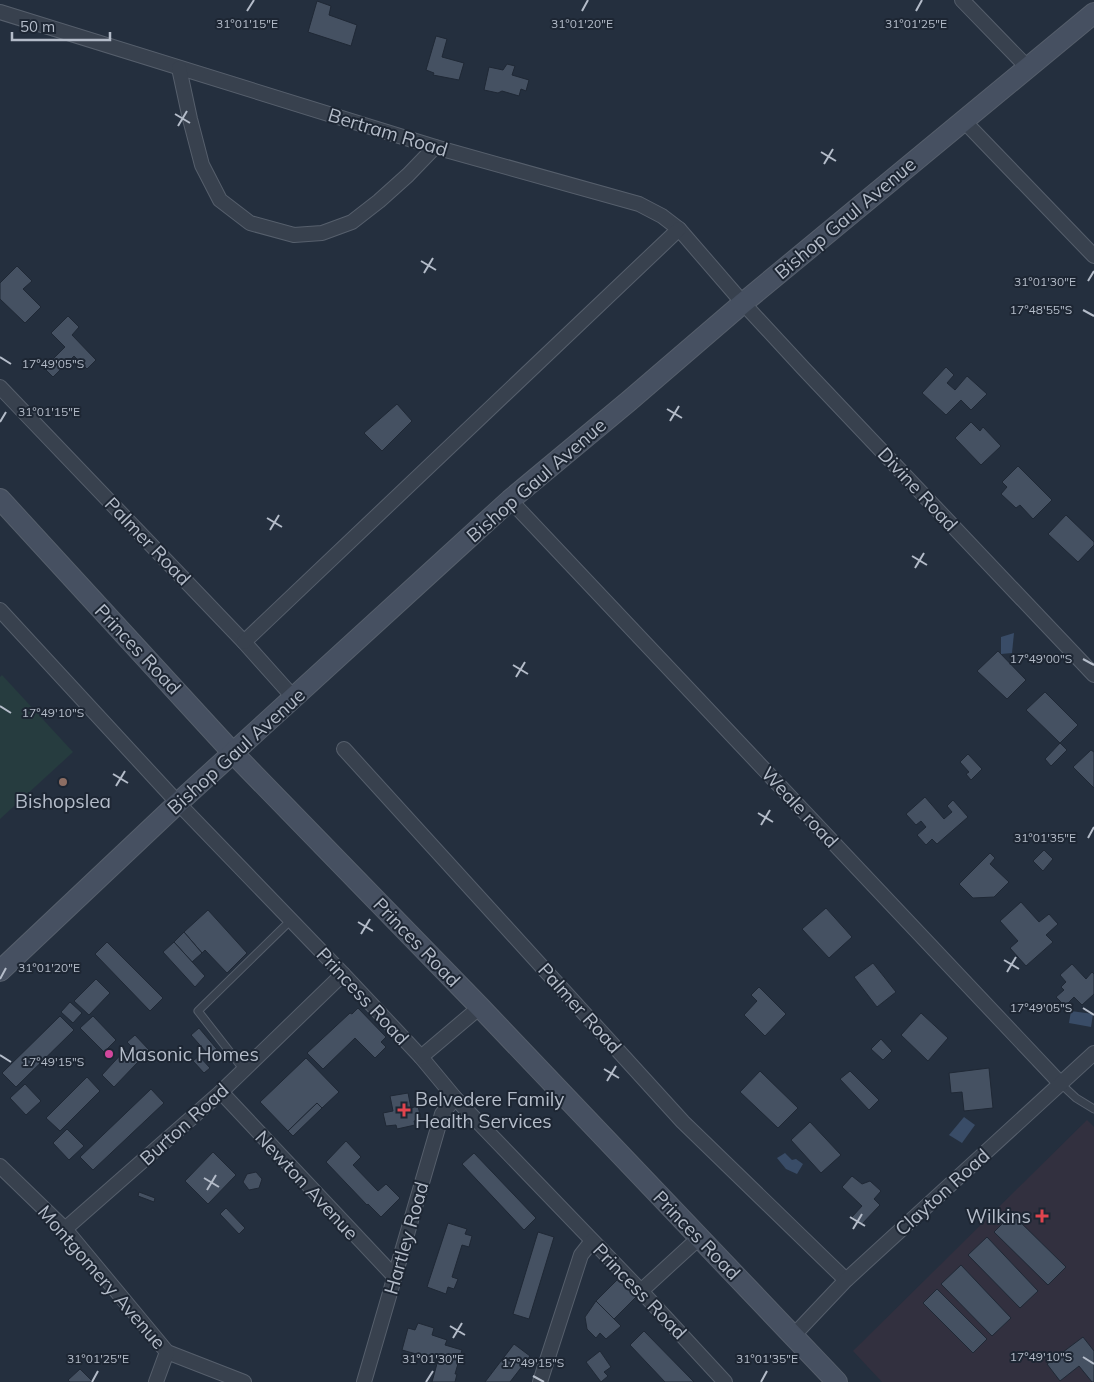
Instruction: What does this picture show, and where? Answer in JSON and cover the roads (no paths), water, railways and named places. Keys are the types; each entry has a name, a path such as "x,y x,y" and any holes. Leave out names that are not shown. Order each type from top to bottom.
{"main road":[{"name":"Bishop Gaul Avenue","path":"0,971 178,803 510,500 629,401 743,302 1094,13"},
{"name":"Princes Road","path":"0,500 233,753 480,1006 838,1382"}],"street":[{"path":"962,0 1028,68"},
{"name":"Bertram Road","path":"0,12 435,147 639,204 662,216 679,229 743,302"},
{"path":"179,68 202,165 220,200 250,222 294,234 322,234 352,222 408,175 435,147"},
{"path":"963,120 1094,256"},
{"path":"244,642 679,229"},
{"name":"Divine Road","path":"743,302 1092,669"},
{"name":"Palmer Road","path":"0,387 244,642 294,698"},
{"name":"Weale road","path":"510,500 1062,1084"},
{"name":"Princess Road","path":"0,610 178,803 421,1057 455,1098 641,1291 725,1382"},
{"name":"Palmer Road","path":"344,749 684,1122 846,1280"},
{"name":"Burton Road","path":"64,1229 221,1092 343,974"},
{"path":"421,1057 480,1006"},
{"name":"Clayton Road","path":"794,1335 846,1280 1094,1053"},
{"name":"Newton Avenue","path":"221,1092 394,1276"},
{"name":"Hartley Road","path":"364,1382 442,1114 455,1098"},
{"name":"Montgomery Avenue","path":"0,1166 64,1229 167,1352 244,1382"},
{"path":"641,1291 700,1237"},
{"path":"540,1382 581,1255 592,1241"},
{"path":"156,1382 167,1352"}],"lane":[{"path":"244,1070 198,1012 291,920"},
{"name":"Weale road","path":"1062,1084 1076,1098 1094,1110"}],"water":[{"path":"1014,633 1012,653 1001,654 1001,637"},
{"path":"1071,1011 1093,1014 1091,1027 1069,1023"},
{"path":"964,1117 975,1125 962,1143 949,1135"},
{"path":"785,1153 792,1160 796,1159 803,1164 797,1174 786,1169 777,1158"}],"place":[{"name":"Bishopslea","path":"63,782"},
{"name":"Masonic Homes","path":"109,1054"},
{"name":"Belvedere Family Health Services","path":"404,1110"},
{"name":"Wilkins","path":"1042,1216"}]}
